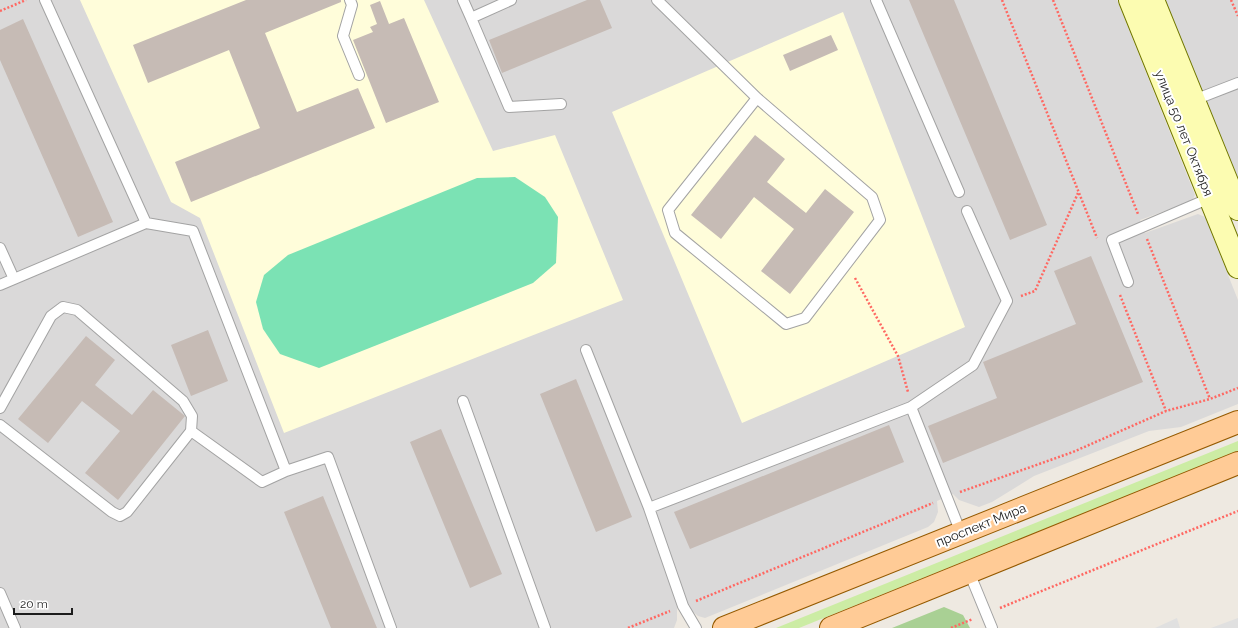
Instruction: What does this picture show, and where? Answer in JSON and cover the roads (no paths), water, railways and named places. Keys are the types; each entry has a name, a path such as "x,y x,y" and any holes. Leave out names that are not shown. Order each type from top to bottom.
{"main road":[{"name":"проспект Мира","path":"724,628 1238,422"},
{"path":"831,628 1238,462"}],"street":[{"name":"улица 50 лет Октября","path":"1130,0 1238,267"},
{"name":"улица 50 лет Октября","path":"1153,0 1238,208"},
{"path":"1174,108 1194,100"}],"lane":[{"path":"45,0 146,223"},
{"path":"350,0 352,5 343,36 359,75"},
{"path":"463,0 509,107 561,104"},
{"path":"470,18 511,0"},
{"path":"657,0 757,98 872,197 880,220 805,318 786,324 675,233 668,210 757,98"},
{"path":"876,0 959,192"},
{"path":"1194,100 1238,83"},
{"path":"1128,282 1112,240 1210,198"},
{"path":"649,508 911,407 972,365 1007,301 967,211"},
{"path":"0,285 146,223 193,231 286,471"},
{"path":"0,248 14,279"},
{"path":"0,408 51,316 63,307 77,310 183,401 192,416 191,431 127,512 120,516 112,512 0,425"},
{"path":"586,350 649,508 683,606 696,628"},
{"path":"463,400 545,628"},
{"path":"911,407 961,532"},
{"path":"191,431 262,482 286,471 328,457 391,628"},
{"path":"969,572 992,628"},
{"path":"0,593 15,628"}]}
